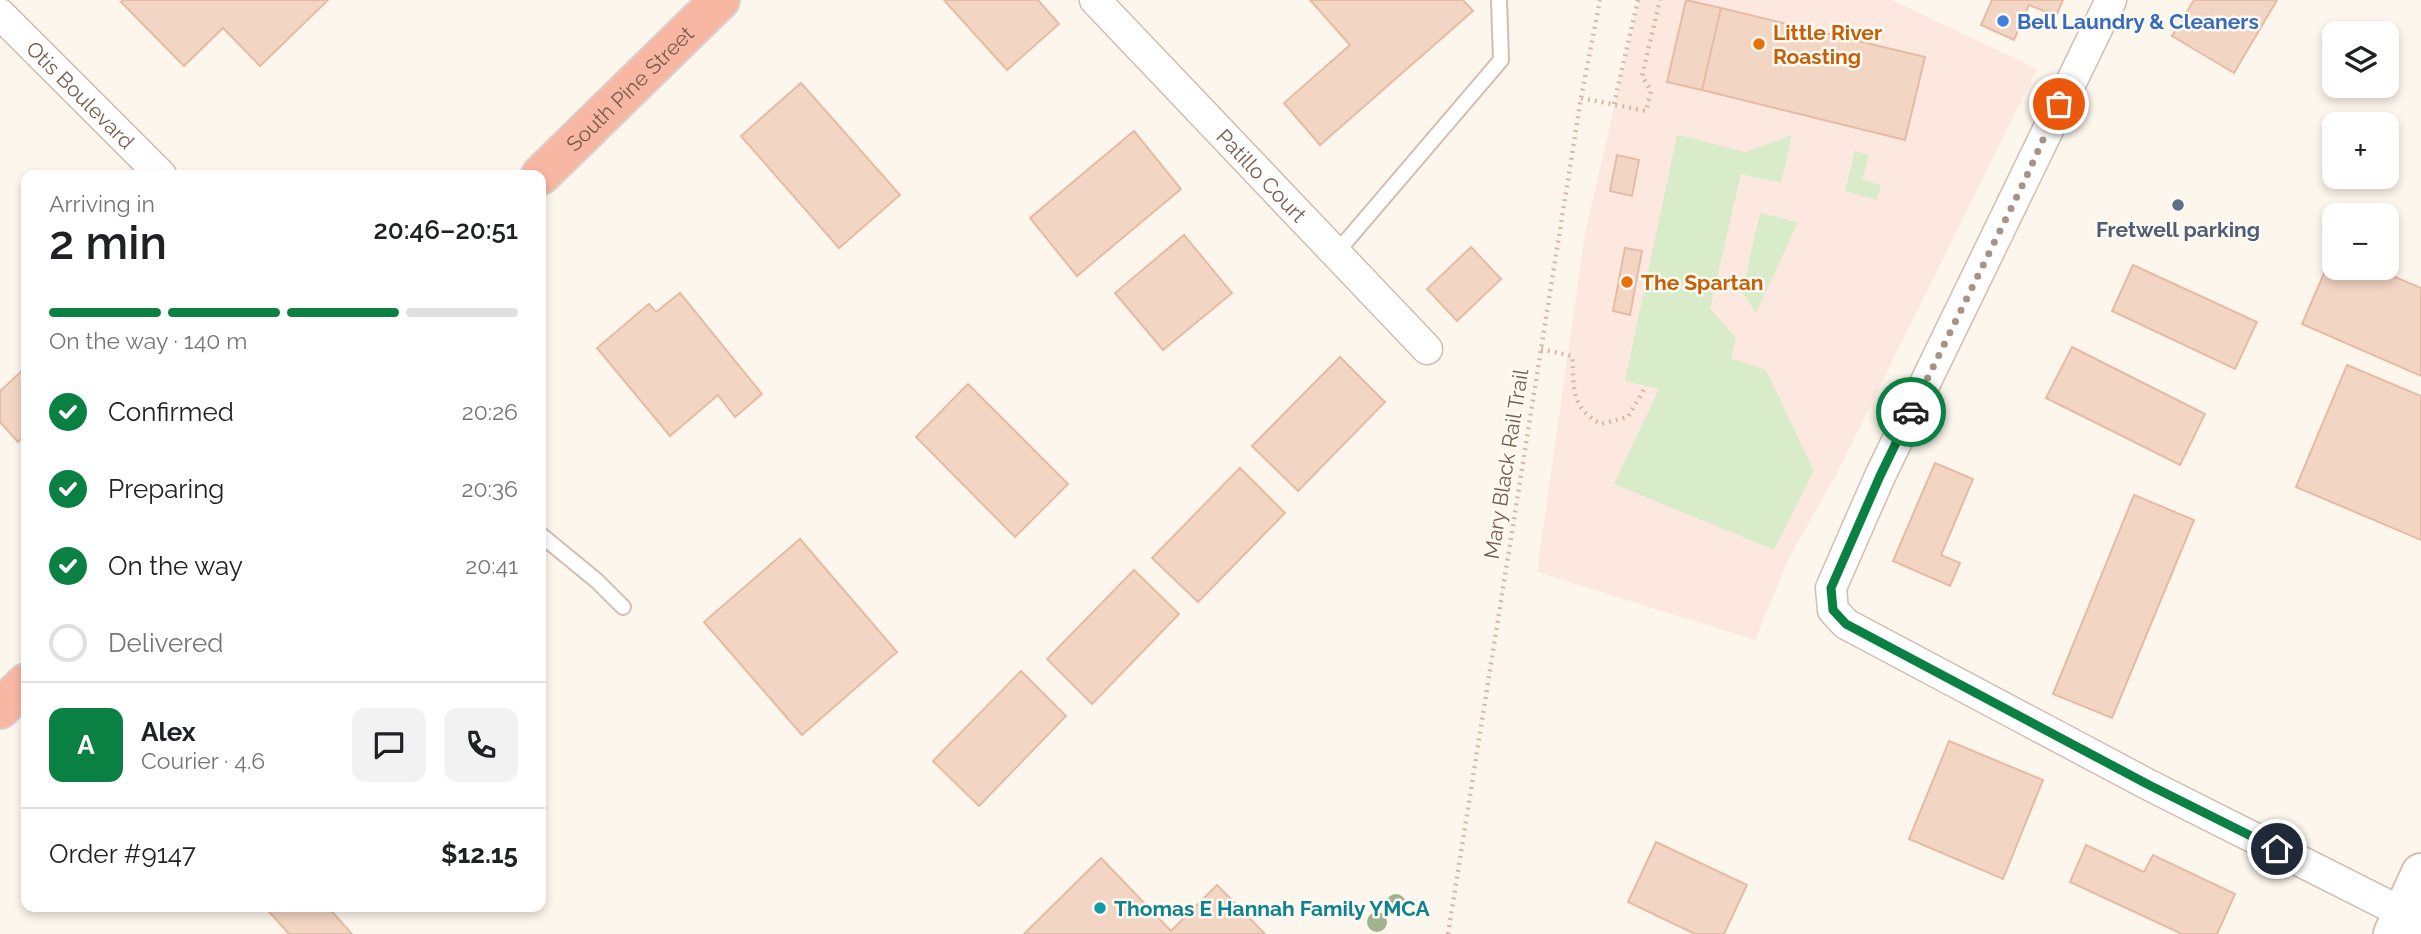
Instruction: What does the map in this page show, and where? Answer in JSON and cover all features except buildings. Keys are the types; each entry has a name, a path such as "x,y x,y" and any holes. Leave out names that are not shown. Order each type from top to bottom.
{"highway":[{"name":"South Pine Street","path":"546,170 720,0"},
{"path":"0,709 21,688"}],"main road":[{"path":"2405,923 2421,873"}],"street":[{"name":"Patillo Court","path":"1095,0 1427,349"},
{"path":"2111,0 1880,476 1831,588 1833,610 1846,624 2405,923"},
{"name":"Otis Boulevard","path":"0,14 156,170"}],"lane":[{"path":"1337,252 1501,60 1499,0"},
{"path":"546,539 597,581 623,607"}],"path":[{"name":"Mary Black Rail Trail","path":"1448,934 1581,98 1600,0"},
{"path":"1614,104 1638,0"},
{"path":"1581,98 1646,111 1651,91 1642,76 1660,0"},
{"path":"1541,349 1572,356 1576,402 1585,415 1601,425 1628,417 1646,386"}],"shaded area":[{"path":"1639,0 1892,0 2037,69 1838,471 1790,556 1755,640 1537,572 1585,233"}],"green space":[{"path":"1677,135 1746,152 1792,135 1781,183 1741,174 1710,308 1736,338 1731,358 1766,370 1814,471 1774,550 1614,484 1659,389 1625,381"},
{"path":"1855,151 1869,155 1862,180 1881,185 1877,200 1845,191"},
{"path":"1760,213 1798,222 1756,313 1742,292"}],"way so far":[{"path":"1911,412 2024,182 2059,104"}],"place":[{"name":"Bell Laundry & Cleaners","path":"2003,21"},
{"name":"Little River Roasting","path":"1759,44"},
{"name":"Fretwell parking","path":"2178,205"},
{"name":"The Spartan","path":"1627,282"},
{"name":"Thomas E Hannah Family YMCA","path":"1100,908"}],"route":[{"path":"1911,412 1831,588 1833,610 1846,624 2149,785 2277,849"}]}
